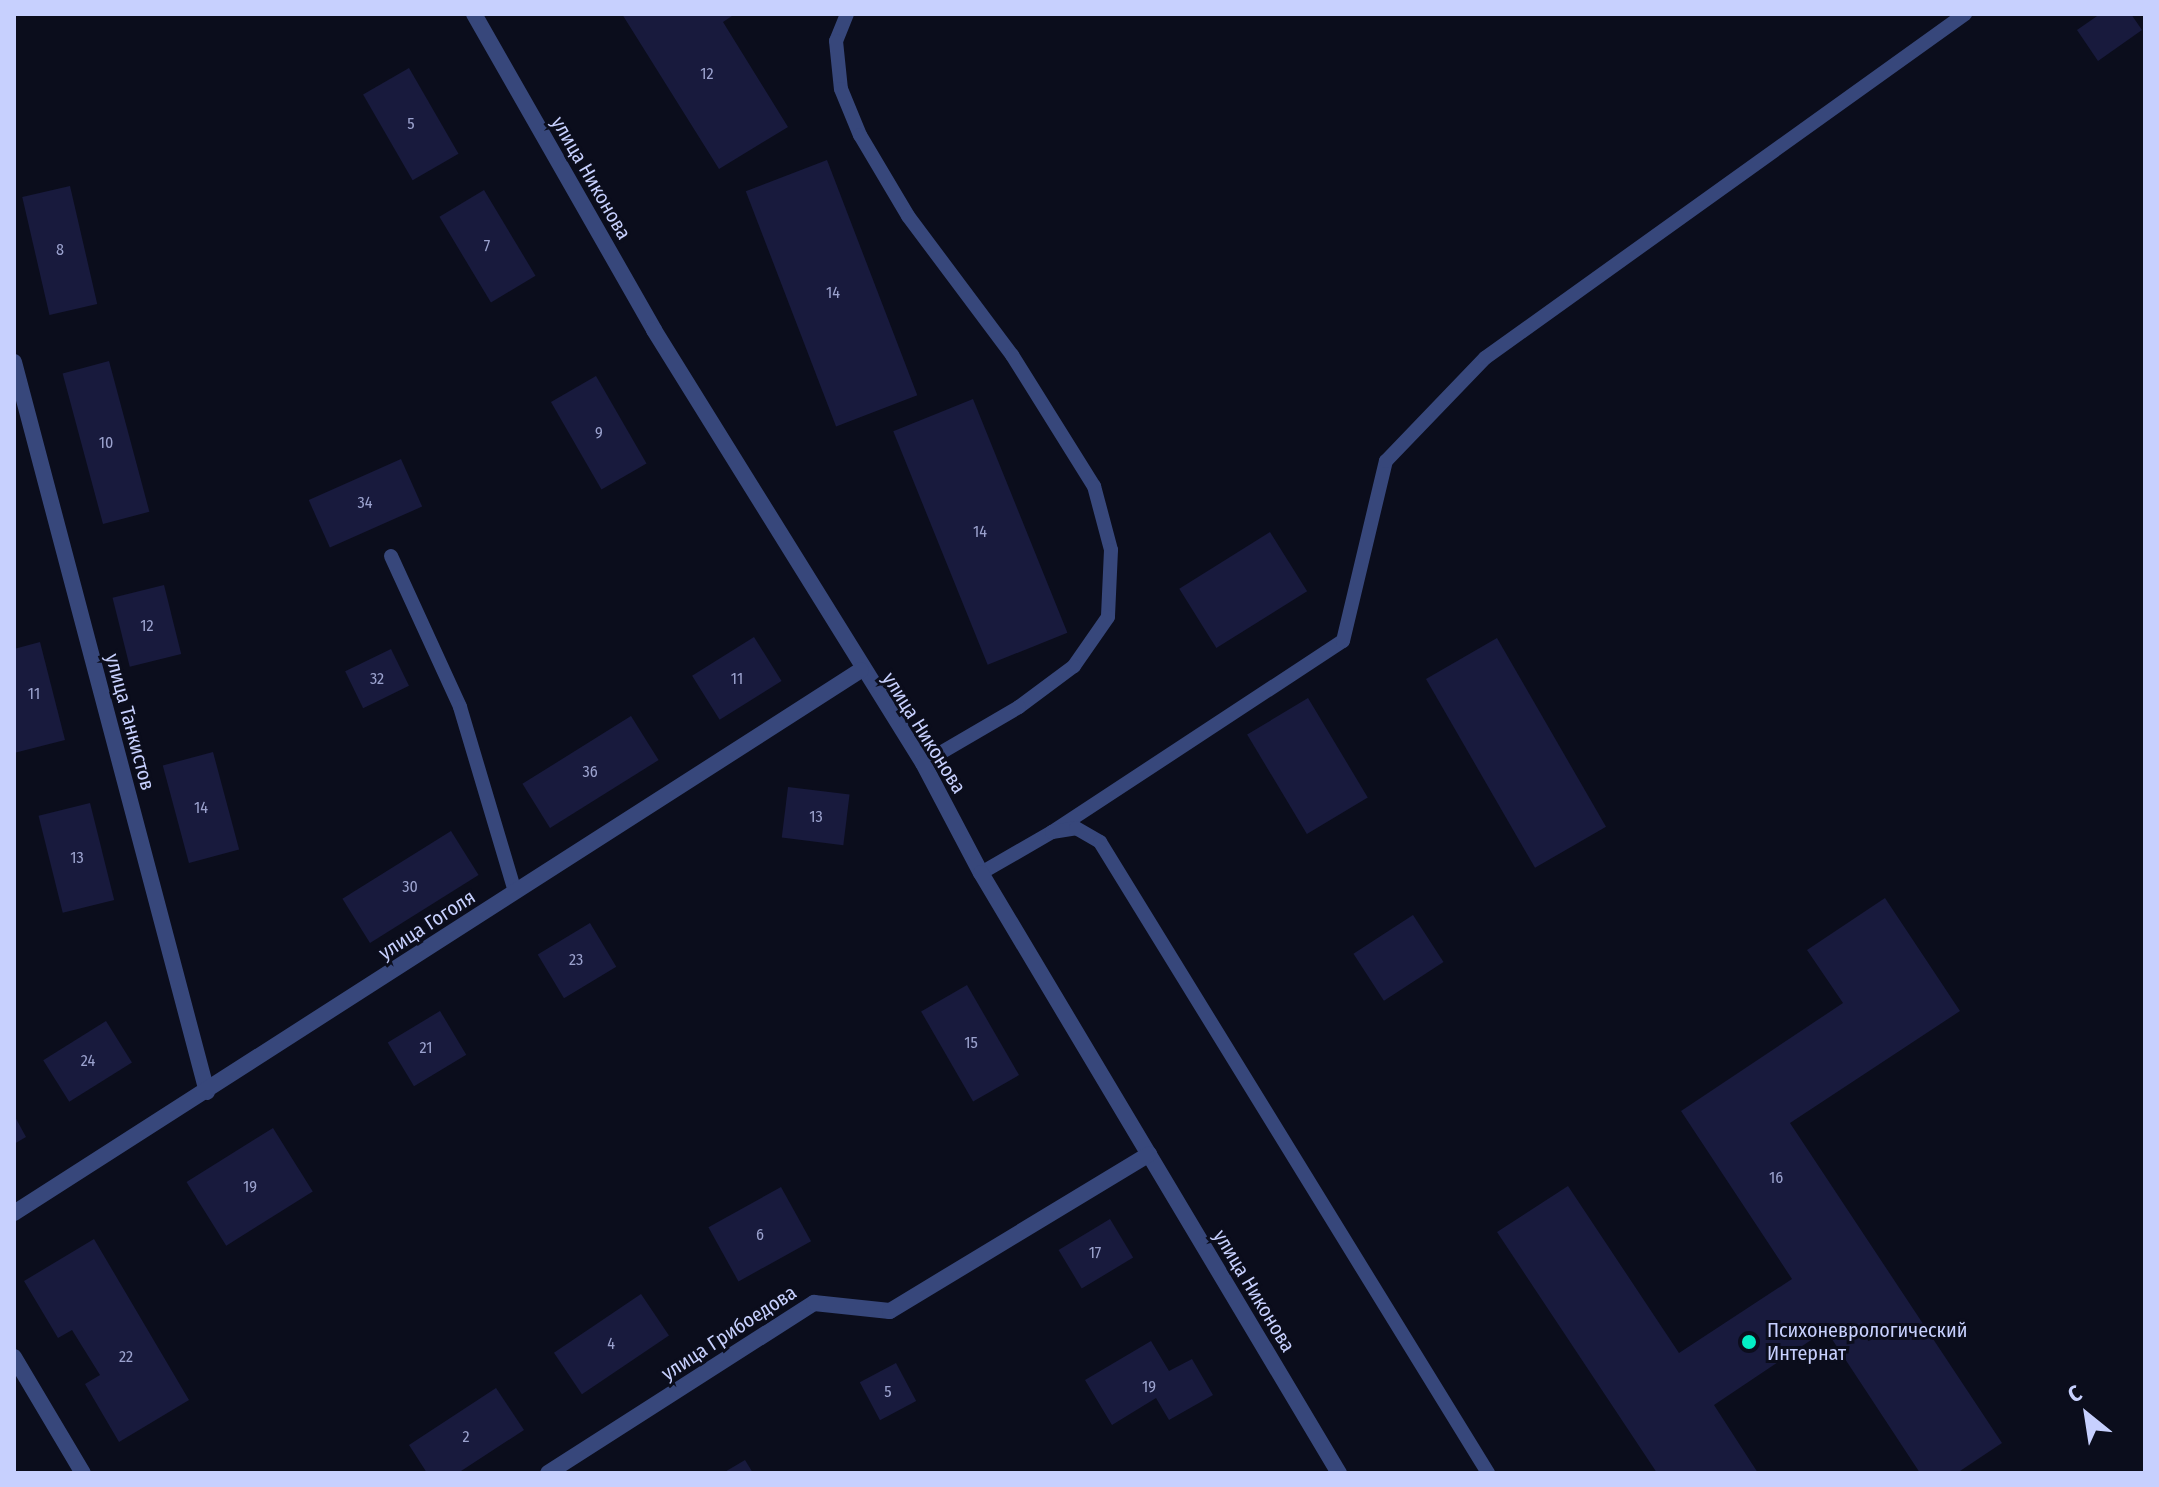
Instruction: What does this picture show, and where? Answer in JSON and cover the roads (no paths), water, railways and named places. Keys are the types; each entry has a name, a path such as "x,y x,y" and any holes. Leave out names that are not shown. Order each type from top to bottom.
{"street":[{"name":"улица Никонова","path":"474,14 654,330 861,670 923,763 981,873 1339,1473"},
{"name":"улица Танкистов","path":"14,362 207,1092"},
{"name":"улица Гоголя","path":"14,1213 861,670"},
{"name":"улица Грибоедова","path":"548,1473 814,1303 890,1311 1149,1154"},
{"path":"14,1357 83,1473"}],"lane":[{"path":"847,14 836,41 841,89 860,135 908,216 1012,355 1094,486 1111,550 1108,617 1074,666 1019,707 923,763"},
{"path":"981,873 1052,832 1343,641 1386,461 1485,358 1965,14"},
{"path":"391,556 460,707 515,892"},
{"path":"1052,832 1076,828 1100,842 1133,890 1488,1473"}],"place":[{"name":"Психоневрологический Интернат","path":"1749,1342"}]}
